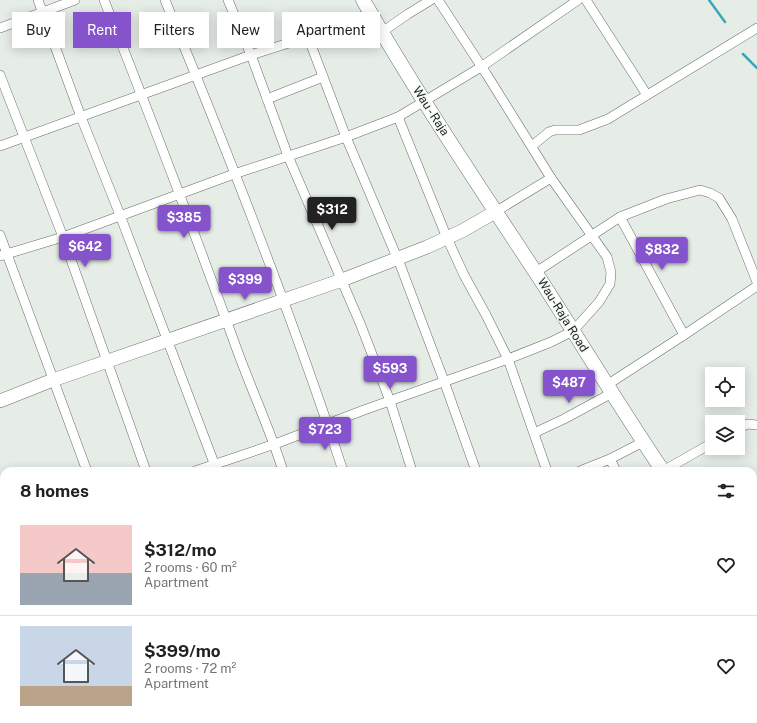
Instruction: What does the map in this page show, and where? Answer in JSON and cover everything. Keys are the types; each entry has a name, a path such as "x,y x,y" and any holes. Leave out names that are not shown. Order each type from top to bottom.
{"main road":[{"name":"Wau - Raja","path":"363,0 370,12"},
{"name":"Wau - Raja","path":"380,29 424,101 498,216"},
{"name":"Wau-Raja Road","path":"498,216 536,272 660,467"}],"street":[{"path":"38,0 43,12 76,0"},
{"path":"104,0 142,96 250,386 275,444 282,467"},
{"path":"166,0 283,301 342,467"},
{"path":"228,0 252,55 288,156 360,323 390,401 411,467"},
{"path":"382,32 431,0"},
{"path":"218,467 327,424 551,342 573,331 599,302 610,284 611,272 607,257 552,178 438,0"},
{"path":"4,254 63,237 234,174 346,137 398,117 481,67 578,0"},
{"path":"586,0 647,95"},
{"path":"0,28 12,24"},
{"path":"532,146 549,132 555,130 579,130 608,118 757,28"},
{"path":"0,146 282,45"},
{"path":"56,48 81,117 216,467"},
{"path":"312,48 346,137 401,267 475,467"},
{"path":"0,75 63,237 145,467"},
{"path":"267,99 323,77"},
{"path":"398,117 447,238 464,275 508,359 546,467"},
{"path":"0,401 53,380 168,342 342,280 427,247 498,216 552,178"},
{"path":"536,272 620,216 666,199 700,190 719,198 732,219 757,282"},
{"path":"620,216 684,335"},
{"path":"0,235 4,254 86,467"},
{"path":"534,433 564,419 610,389 684,335 757,286"},
{"path":"745,425 757,425"},
{"path":"590,467 610,459 643,442"},
{"path":"670,467 705,447"},
{"path":"610,459 614,467"}],"waterway":[{"path":"709,0 725,22"},
{"path":"743,54 757,68"}]}
